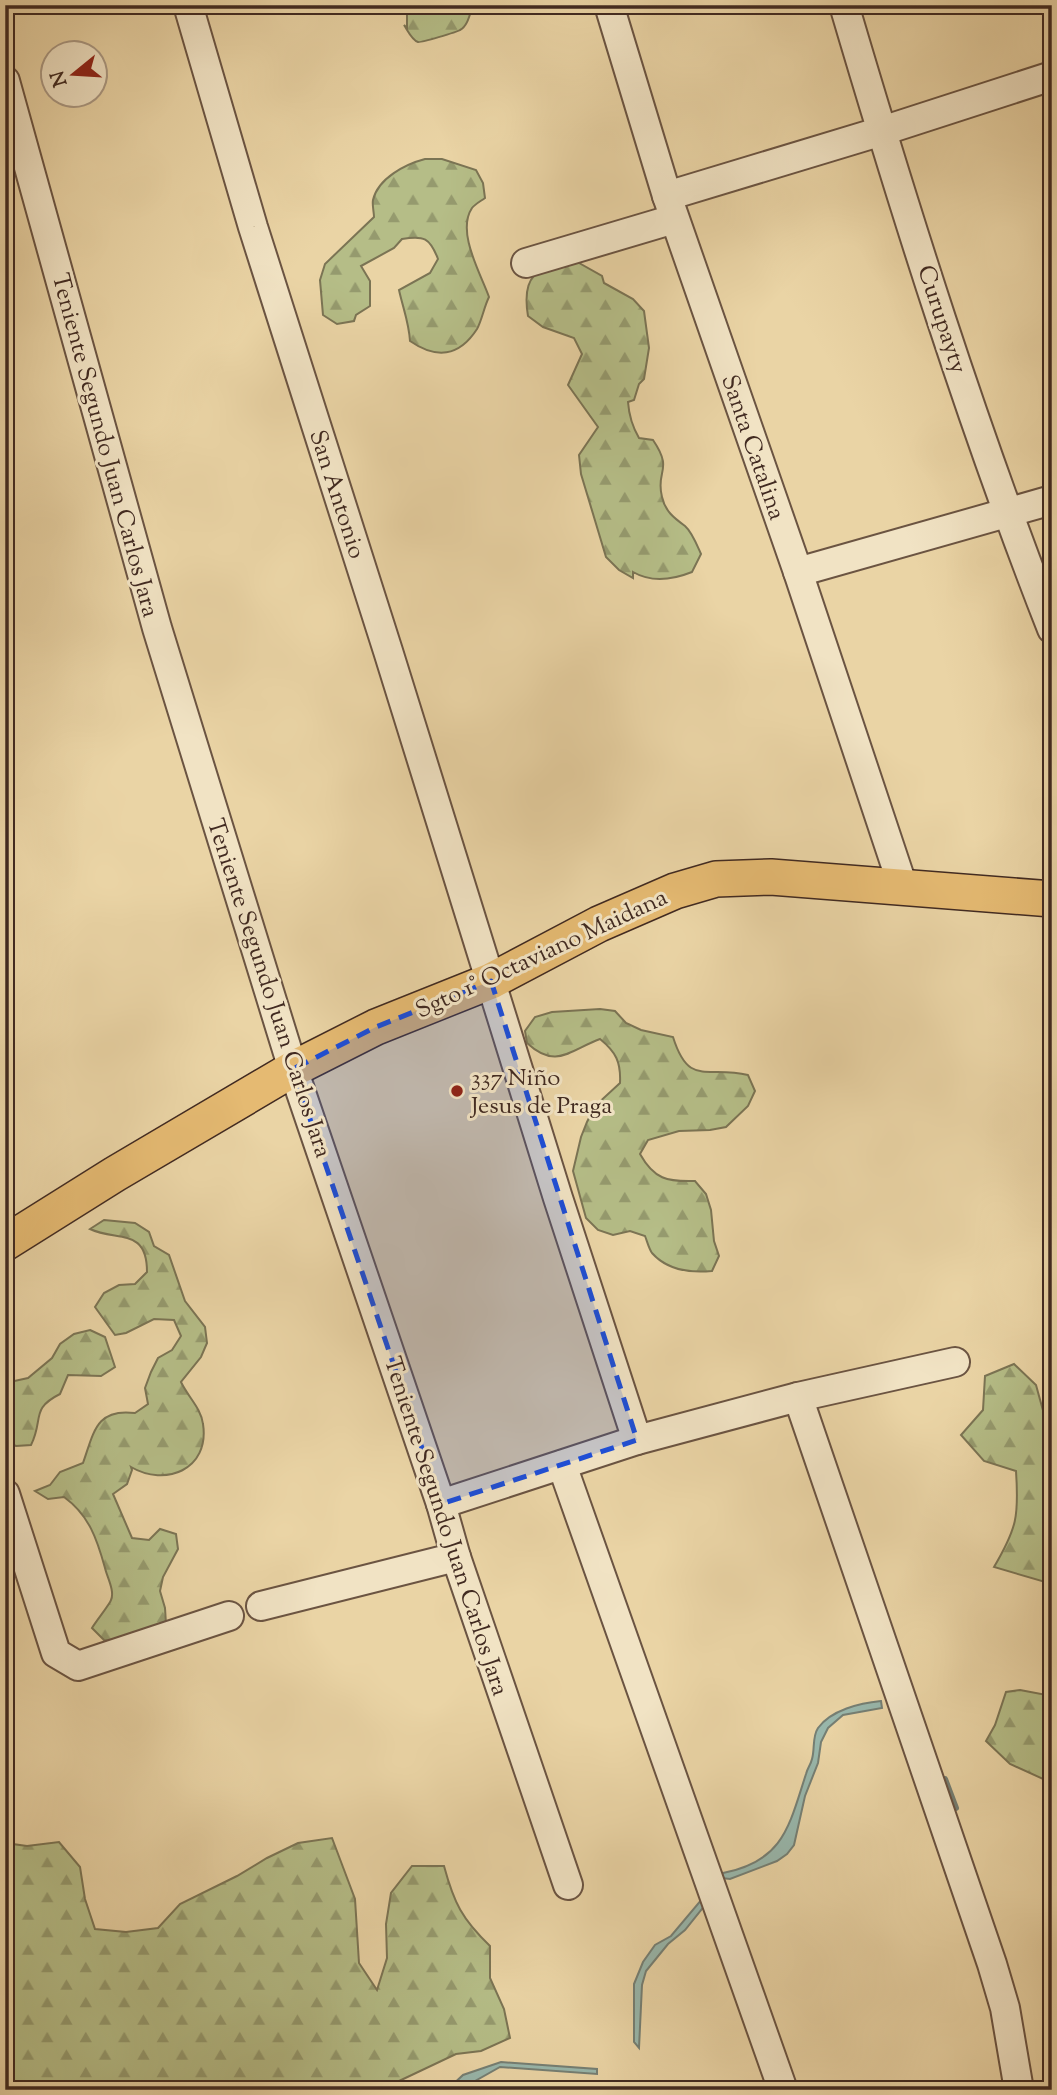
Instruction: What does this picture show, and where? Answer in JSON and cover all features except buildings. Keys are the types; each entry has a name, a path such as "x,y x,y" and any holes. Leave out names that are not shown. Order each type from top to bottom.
{"main road":[{"name":"Sgto 1° Octaviano Maidana","path":"5,1243 115,1174 293,1069 376,1027 491,981 599,924 675,891 716,879 771,877 1052,899"}],"street":[{"name":"San Antonio","path":"188,5 253,227 637,1440"},
{"name":"Santa Catalina","path":"609,5 671,207 798,572 903,887"},
{"name":"Curupayty","path":"844,5 882,131 1006,512 1052,629"},
{"path":"526,263 882,131 1052,76"},
{"name":"Teniente Segundo Juan Carlos Jara","path":"5,81 157,628 293,1069 568,1885"},
{"path":"798,572 1052,499"},
{"path":"441,1504 637,1440 798,1397 956,1362"},
{"path":"798,1397 992,1964 1006,2008 1019,2090"},
{"path":"562,1465 783,2090"},
{"path":"5,1494 56,1653 78,1666 229,1616"},
{"path":"261,1606 456,1558"}],"highlighted area":[{"path":"491,981 637,1440 441,1504 293,1069 376,1027"}],"green space":[{"path":"407,5 473,5 463,28 418,42 404,25 407,28"},
{"path":"425,159 442,159 476,170 483,183 485,198 472,208 467,229 471,253 489,297 477,329 463,345 447,352 429,351 410,341 399,290 430,273 438,259 429,242 421,238 402,239 394,248 361,266 370,281 370,306 356,315 354,321 337,324 323,315 320,280 325,264 374,217 373,200 381,185 402,168"},
{"path":"572,259 602,276 604,283 633,299 644,311 649,348 644,379 639,384 634,400 628,402 629,412 639,438 653,440 659,450 663,465 660,488 665,506 690,532 701,554 692,572 662,579 647,578 633,572 633,578 619,570 606,557 581,474 579,455 598,427 568,385 582,354 574,338 543,327 528,316 526,302 527,291 534,276 549,266"},
{"path":"600,1009 615,1011 626,1023 641,1030 673,1037 679,1053 693,1069 748,1075 755,1091 748,1106 726,1127 679,1131 648,1140 640,1154 656,1174 677,1181 695,1181 706,1194 719,1256 712,1271 688,1271 672,1267 652,1253 645,1236 630,1231 613,1235 598,1230 586,1218 573,1171 587,1122 595,1106 620,1083 620,1069 614,1053 600,1039 555,1056 537,1051 527,1043 525,1031 535,1017 552,1012"},
{"path":"104,1220 135,1223 149,1232 154,1246 169,1255 185,1301 205,1327 207,1343 201,1357 181,1382 202,1418 203,1440 199,1453 192,1463 171,1474 144,1473 131,1467 127,1484 113,1494 132,1538 149,1540 160,1529 176,1534 178,1549 163,1577 160,1591 166,1624 120,1642 104,1640 92,1628 110,1602 112,1592 91,1528 80,1512 64,1497 48,1499 35,1491 50,1485 60,1472 83,1463 94,1432 104,1418 122,1412 135,1413 148,1404 145,1388 151,1372 158,1358 172,1350 181,1336 174,1320 154,1319 126,1333 115,1335 95,1307 104,1293 119,1285 135,1284 147,1272 146,1258 136,1242 90,1229"},
{"path":"90,1330 105,1337 115,1367 101,1376 68,1375 60,1394 41,1410 31,1445 16,1446 5,1441 5,1383 28,1378 52,1358 60,1344 74,1334"},
{"path":"1014,1364 1036,1385 1044,1414 1046,1409 1052,1417 1052,1584 994,1567 1008,1542 1015,1521 1016,1471 984,1461 961,1435 983,1410 985,1376"},
{"path":"1020,1690 1052,1696 1052,1783 1010,1764 986,1741 995,1725 1006,1692"},
{"path":"332,1838 355,1899 359,1963 377,1990 387,1958 386,1924 391,1893 412,1866 444,1866 460,1910 490,1946 490,1978 504,2009 510,2038 481,2051 456,2054 399,2081 397,2090 5,2090 5,1843 27,1846 59,1842 80,1867 85,1899 95,1929 126,1932 158,1928 180,1904 267,1858 298,1843"}],"water":[{"path":"881,1701 882,1708 843,1715 828,1728 821,1742 818,1763 805,1796 794,1845 787,1854 777,1861 730,1879 721,1878 723,1873 759,1860 772,1850 781,1838 811,1761 818,1728 830,1716 846,1708"},
{"path":"702,1899 705,1905 646,1971 642,1985 639,2048 634,2042 634,1984 643,1962 655,1945 671,1936"},
{"path":"501,2062 597,2069 597,2074 500,2067 459,2090 447,2090 463,2075"}],"waterway":[{"path":"945,1779 956,1808"}],"place":[{"name":"337 Niño Jesus de Praga","path":"457,1091"}]}
